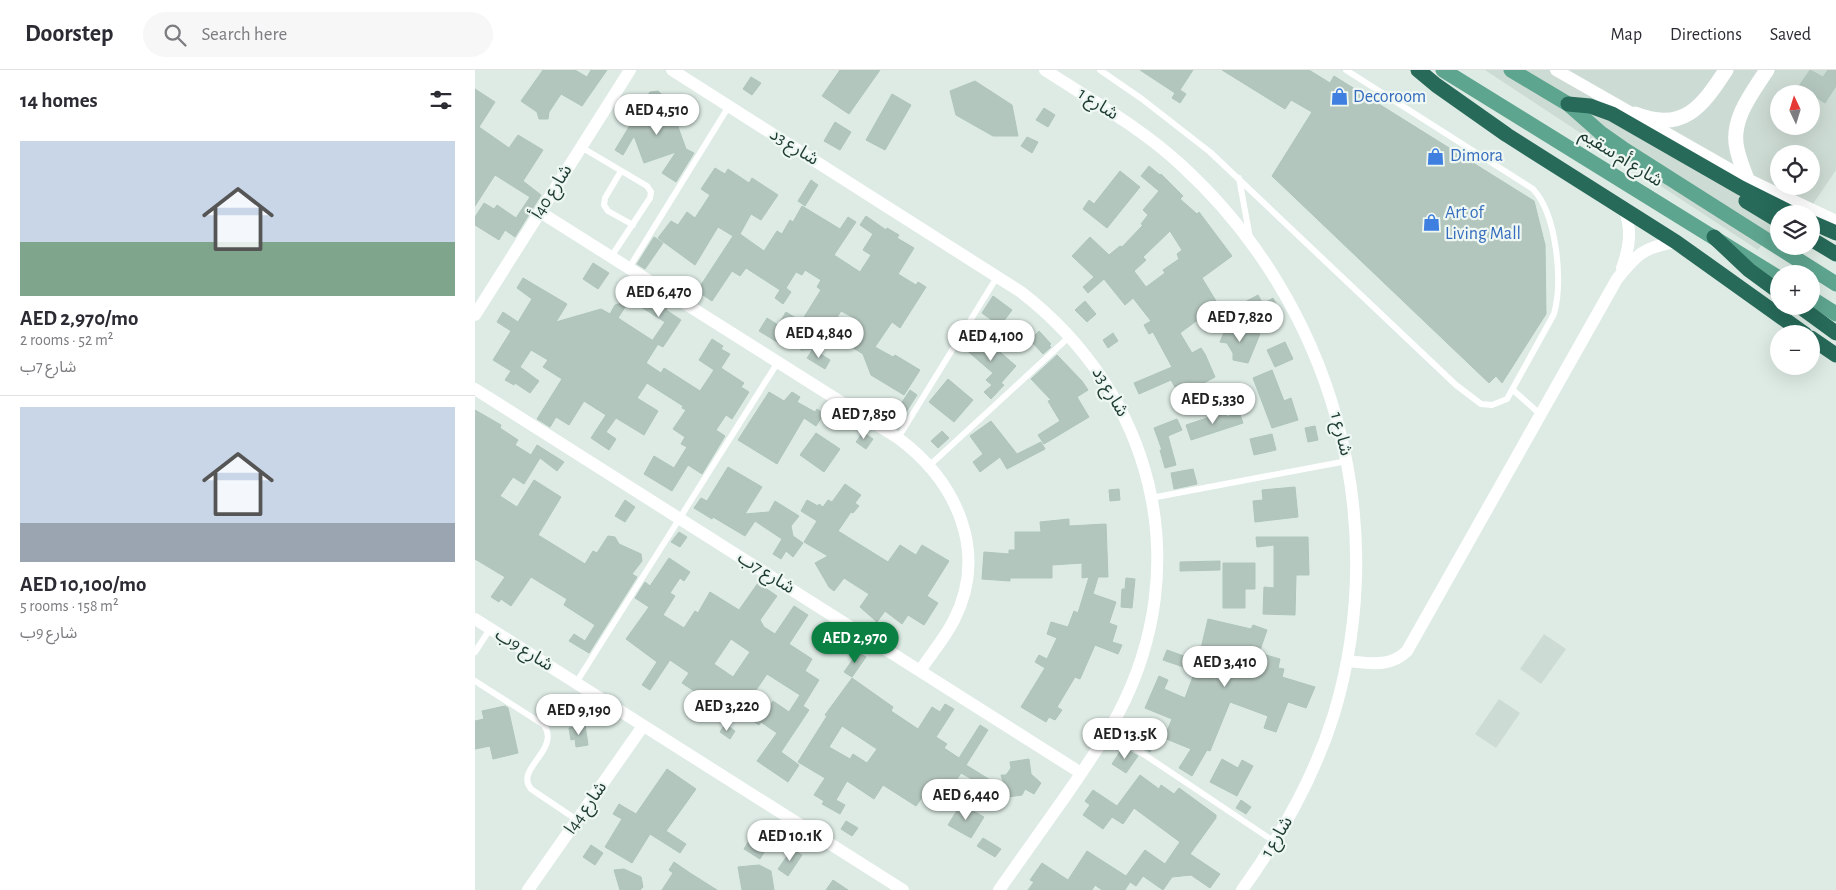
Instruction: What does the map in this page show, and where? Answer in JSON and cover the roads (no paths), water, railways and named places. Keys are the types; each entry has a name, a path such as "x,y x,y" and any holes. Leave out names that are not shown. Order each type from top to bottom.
{"highway":[{"path":"1418,70 1436,85 1507,134 1676,242 1792,325"},
{"path":"1573,109 1590,106 1612,114 1741,188 1775,205"},
{"path":"1573,109 1612,122 1770,215"},
{"path":"1820,226 1836,233"},
{"path":"1713,237 1749,270 1770,285"},
{"path":"1820,244 1836,254"},
{"path":"1811,315 1836,333"},
{"path":"1820,344 1836,355"}],"main road":[{"name":"شارع أم سقيم","path":"1443,70 1770,272"},
{"name":"شارع أم سقيم","path":"1511,70 1573,109 1622,148 1836,284"},
{"path":"1635,114 1657,121 1679,118 1690,114 1707,100 1726,70"},
{"path":"1747,178 1737,148 1737,127 1747,102 1767,70"},
{"path":"1820,304 1836,314"}],"street":[{"name":"شارع 40أ","path":"475,315 630,70"},
{"name":"شارع 3د","path":"672,70 997,276 1037,304 1070,336 1103,378 1123,413 1139,449 1151,498 1157,547 1151,620 1137,671 1109,731 999,890"},
{"name":"شارع 1","path":"1045,70 1131,126 1165,151 1204,188 1250,242 1290,303 1314,352 1333,403 1348,461 1354,510 1357,577 1353,625 1341,689 1324,742 1302,793 1275,842 1242,890"},
{"path":"1556,70 1747,178 1836,221"},
{"path":"1617,279 1630,243 1629,227 1624,208"},
{"path":"540,212 898,438 929,465 947,488 962,519 968,563 964,593 954,621 920,671"},
{"path":"1347,661 1387,663 1407,651 1617,279 1635,256 1656,245 1676,242"},
{"name":"شارع 7ب","path":"475,390 1081,773"},
{"name":"شارع 9ب","path":"475,619 903,890"},
{"name":"شارع 44ا","path":"530,889 643,726"}],"lane":[{"path":"1100,70 1177,125 1239,178 1456,385 1476,401 1487,405 1498,404 1507,399 1513,390 1554,314 1557,302 1558,266 1545,204 1533,189 1346,70"},
{"path":"629,268 729,106"},
{"path":"581,147 647,186 651,192 650,198 611,257"},
{"path":"621,171 605,198 604,205 608,211 633,225"},
{"path":"1239,178 1250,242"},
{"path":"898,438 997,276"},
{"path":"929,465 1070,336"},
{"path":"576,683 778,362"},
{"path":"1513,390 1540,414"},
{"path":"1151,498 1348,461"},
{"path":"475,652 490,629"},
{"path":"475,681 544,725 548,732 548,742 528,774 527,782 531,789 577,820"},
{"path":"1109,731 1275,842"}],"place":[{"name":"Decoroom","path":"1339,97"},
{"name":"Dimora","path":"1436,156"},
{"name":"Art of Living Mall","path":"1431,223"}]}
